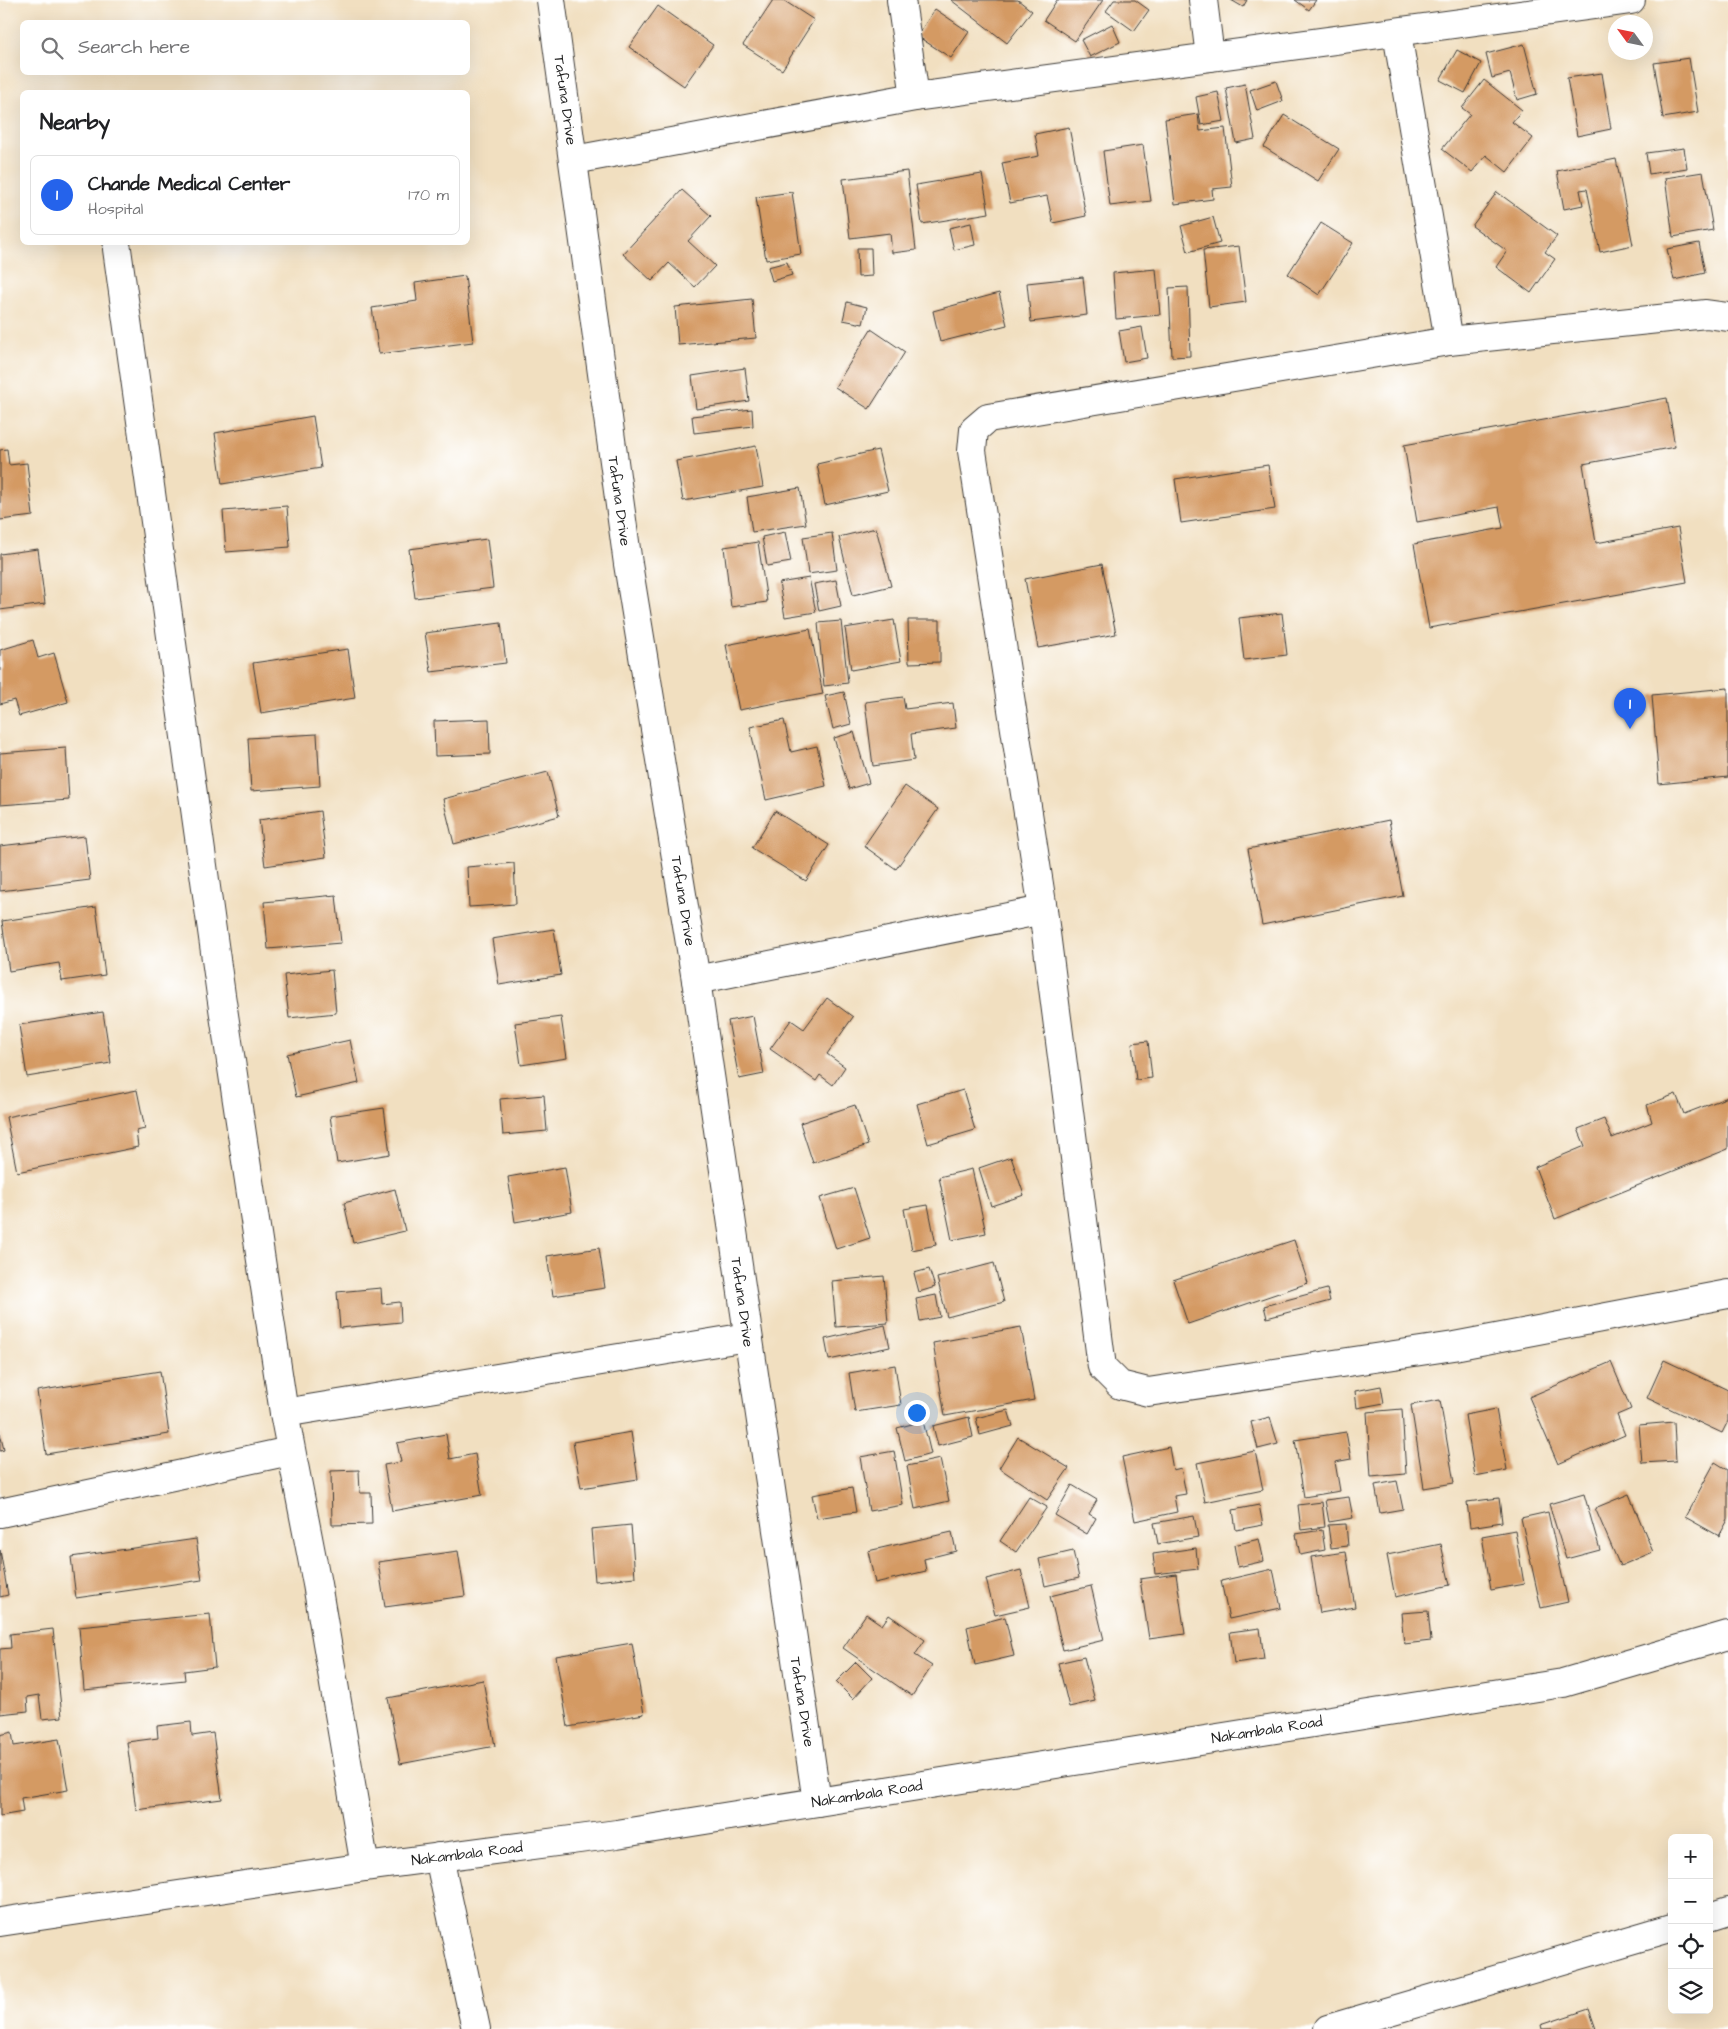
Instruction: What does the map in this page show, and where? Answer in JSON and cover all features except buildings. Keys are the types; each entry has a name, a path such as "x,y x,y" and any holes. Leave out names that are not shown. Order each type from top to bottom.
{"street":[{"name":"Tafuna Drive","path":"551,0 628,564 696,980 747,1337 817,1802"},
{"path":"901,0 915,97"},
{"path":"1203,0 1210,57"},
{"path":"574,160 915,97 1631,0"},
{"path":"1397,33 1449,340"},
{"path":"117,250 221,995 284,1413 317,1584 365,1867"},
{"path":"1728,317 1706,314 1449,340 988,418 974,430 972,451 1043,910 1102,1366 1120,1385 1148,1392 1454,1346 1728,1294"},
{"path":"696,980 1043,910"},
{"path":"284,1413 747,1337"},
{"path":"0,1513 290,1451"},
{"name":"Nakambala Road","path":"0,1922 365,1867 617,1834 1563,1683 1728,1636"},
{"path":"439,1857 476,2029"},
{"path":"1713,1916 1728,1911"},
{"path":"1328,2029 1668,1929"}],"place":[{"name":"Chande Medical Center","path":"1630,729"}]}
